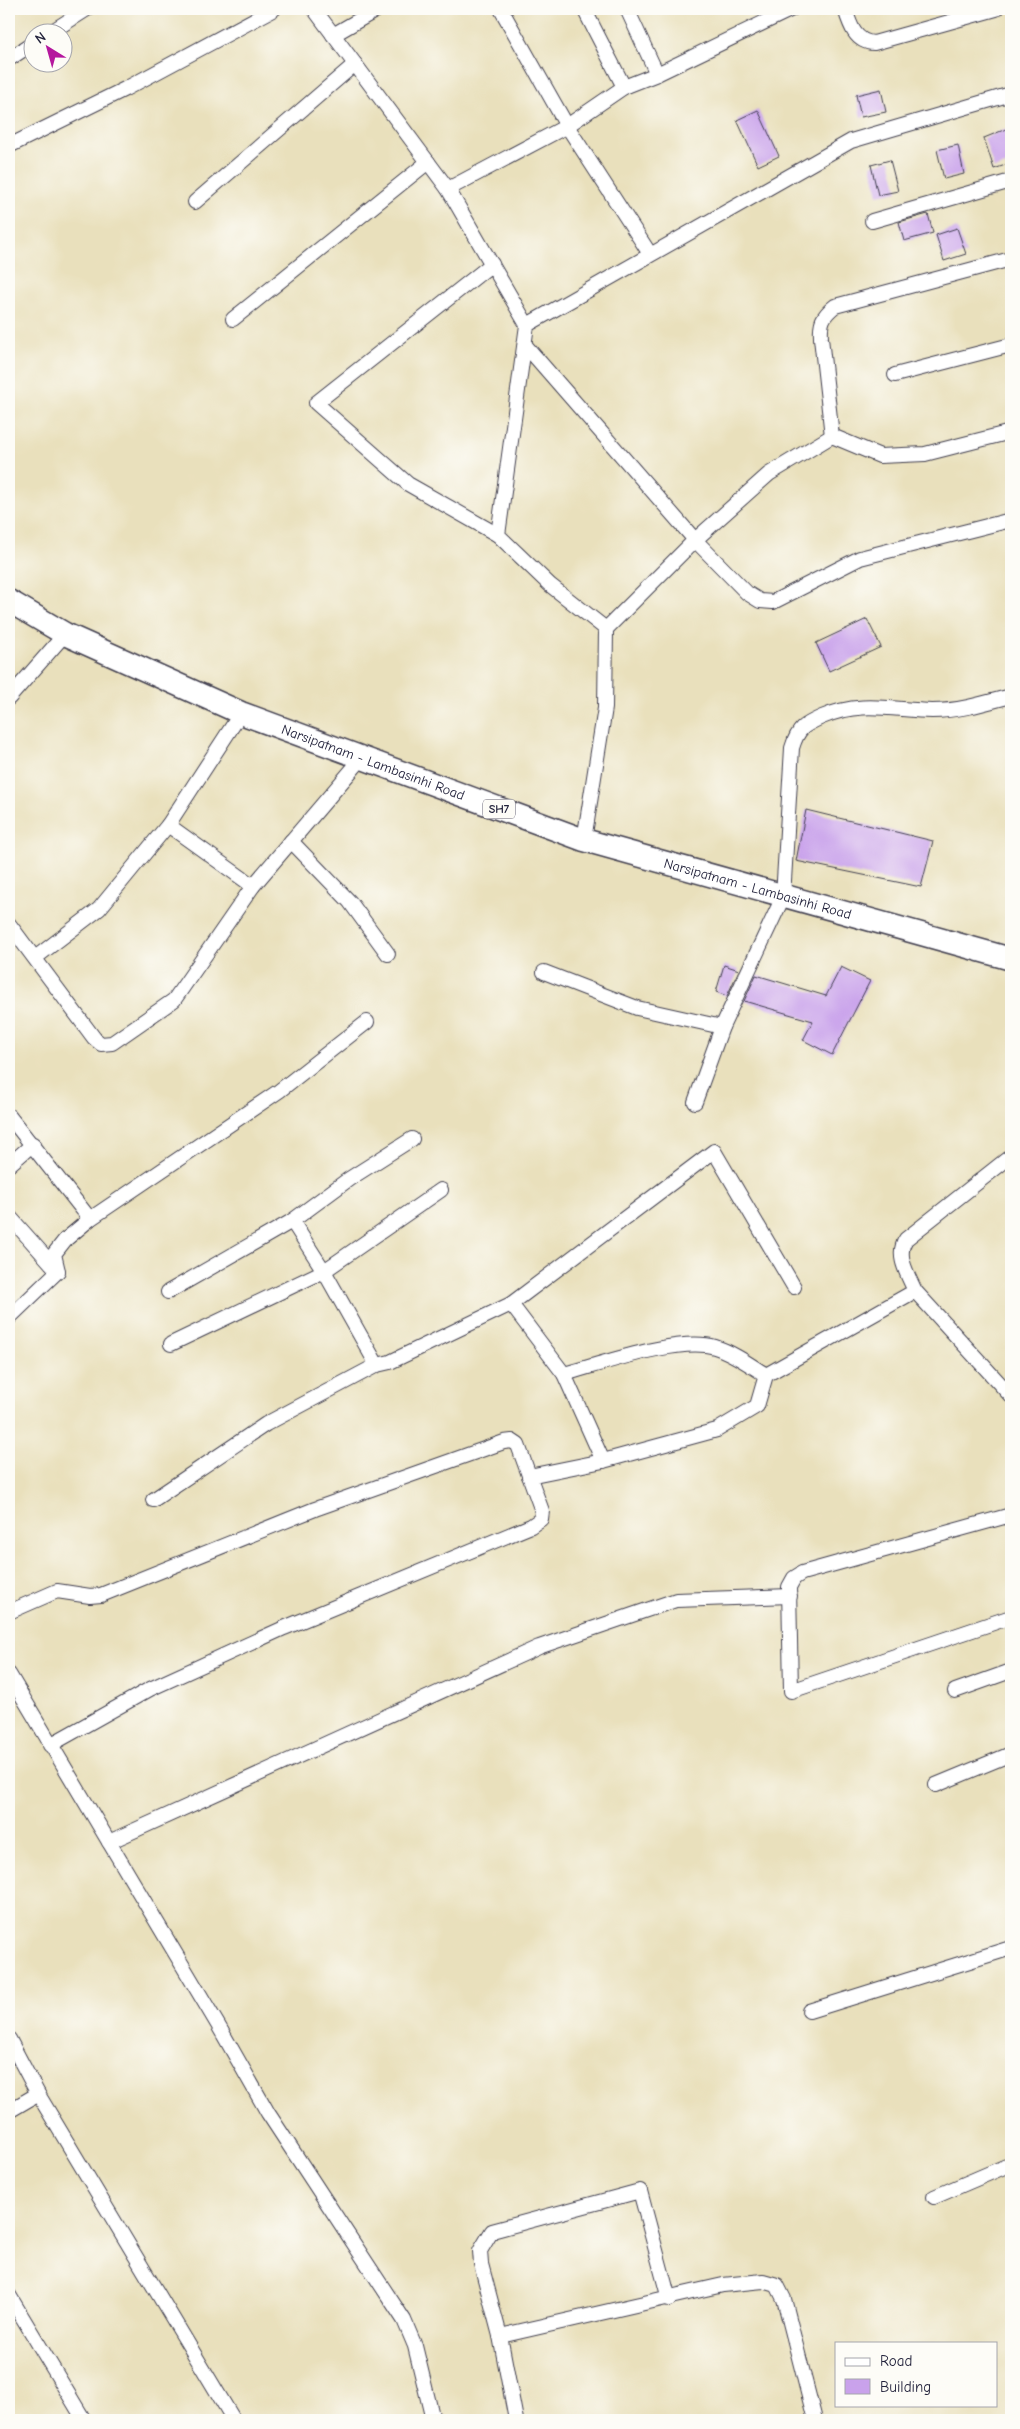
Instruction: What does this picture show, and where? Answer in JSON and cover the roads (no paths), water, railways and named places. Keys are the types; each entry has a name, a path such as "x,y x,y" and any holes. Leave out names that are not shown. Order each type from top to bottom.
{"main road":[{"name":"Narsipatnam - Lambasinhi Road","path":"9,601 65,634 241,714 363,757 584,840 1011,959"}],"street":[{"path":"66,22 87,9"},
{"path":"9,146 125,89 274,9"},
{"path":"314,9 448,189 527,325 498,535"},
{"path":"333,35 378,9"},
{"path":"584,9 624,88"},
{"path":"627,9 657,74"},
{"path":"448,189 567,126 624,88 792,9"},
{"path":"845,9 856,36 865,43 874,43 996,9"},
{"path":"502,11 567,126 650,254"},
{"path":"9,59 22,51"},
{"path":"195,202 355,64"},
{"path":"527,325 850,141 1011,94"},
{"path":"233,318 428,162"},
{"path":"872,221 1011,181"},
{"path":"832,436 820,324 824,314 835,306 1011,259"},
{"path":"492,264 316,403 408,484 498,535 550,585 606,629"},
{"path":"525,345 695,540 747,593 760,601 773,602 860,558 1011,520"},
{"path":"895,375 1011,345"},
{"path":"832,436 880,456 925,454 1011,432"},
{"path":"584,840 605,708 606,629 695,540 770,474 832,436"},
{"path":"9,698 65,634"},
{"path":"695,1102 722,1027 783,897 792,748 797,732 810,723 851,707 872,706 933,711 973,707 1011,696"},
{"path":"35,958 99,909 168,825 241,714"},
{"path":"9,924 94,1038 101,1044 112,1043 174,1000 253,886 363,757"},
{"path":"168,825 253,886"},
{"path":"290,841 350,902 388,954"},
{"path":"544,972 638,1008 722,1027"},
{"path":"58,1271 54,1258 56,1250 90,1219 279,1091 367,1022"},
{"path":"9,1116 33,1144 90,1219"},
{"path":"168,1292 292,1221 349,1179 412,1139"},
{"path":"9,1165 33,1144"},
{"path":"153,1500 266,1424 377,1365 390,1362 511,1304 714,1151 794,1287"},
{"path":"1011,1156 913,1232 901,1246 902,1258 915,1291 1011,1396"},
{"path":"171,1344 324,1271 441,1190"},
{"path":"9,1216 58,1271"},
{"path":"292,1221 324,1271 377,1365"},
{"path":"12,1310 58,1271"},
{"path":"529,1476 603,1461 717,1430 757,1406 766,1375 915,1291"},
{"path":"511,1304 564,1374 603,1461"},
{"path":"564,1374 669,1347 692,1344 714,1347 740,1358 766,1375"},
{"path":"9,1612 57,1591 90,1596 100,1595 315,1509 504,1442 512,1441 518,1445 542,1511 541,1518 537,1523 284,1628 150,1689 50,1745"},
{"path":"1011,1515 802,1573 794,1578 788,1587 790,1596 791,1691 1011,1617"},
{"path":"109,1842 539,1647 676,1600 790,1596"},
{"path":"954,1691 1011,1671"},
{"path":"9,1674 218,2025 268,2113 404,2320 415,2346 433,2420"},
{"path":"936,1785 1011,1754"},
{"path":"809,2011 1011,1948"},
{"path":"9,2039 38,2094 232,2417"},
{"path":"9,2111 38,2094"},
{"path":"934,2197 1011,2164"},
{"path":"516,2420 500,2336 480,2251 492,2230 640,2191 669,2299"},
{"path":"500,2336 669,2299 723,2285 763,2281 777,2285 784,2299 815,2420"},
{"path":"9,2295 84,2420"}]}
